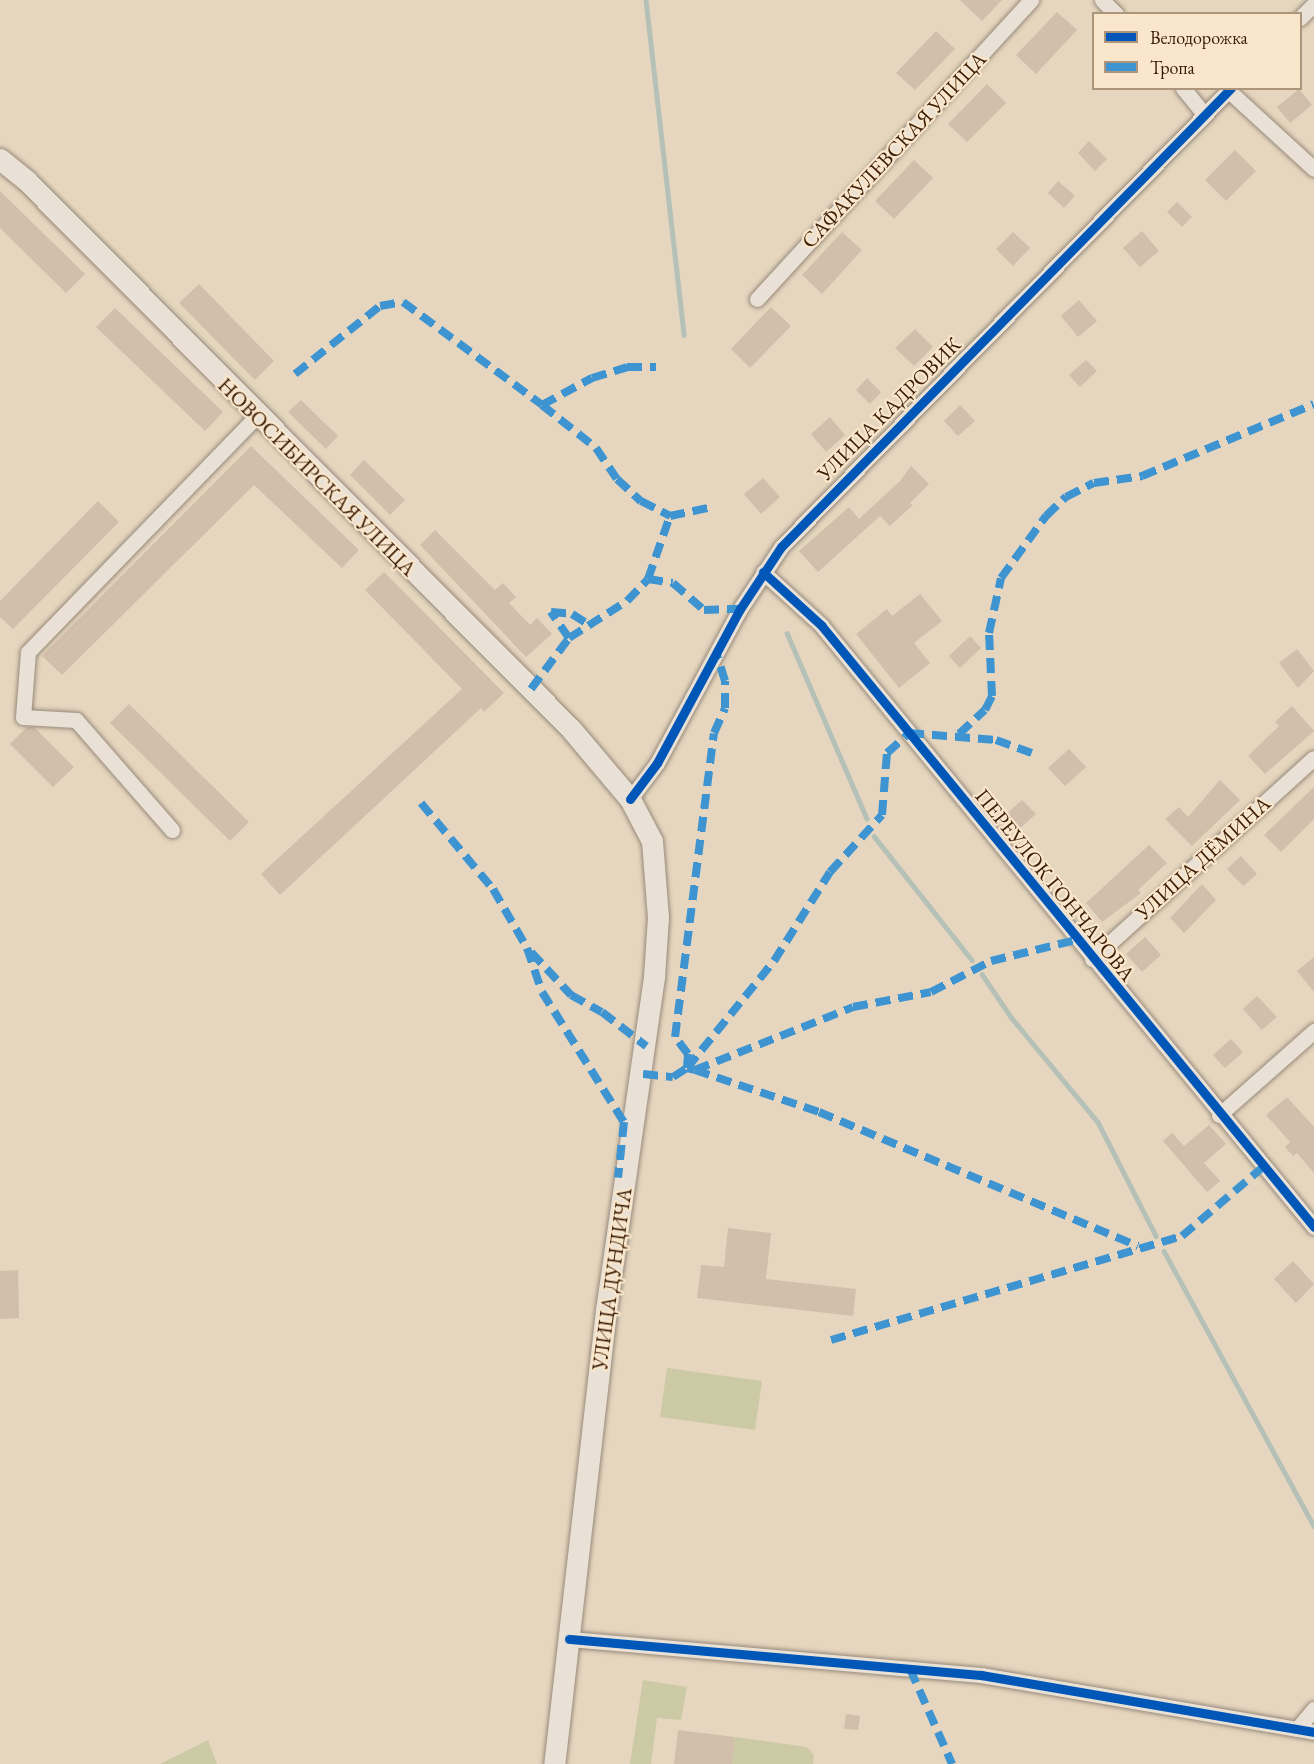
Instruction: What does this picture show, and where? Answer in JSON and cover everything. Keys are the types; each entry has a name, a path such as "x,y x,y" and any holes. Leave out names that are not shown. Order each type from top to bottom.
{"main road":[{"name":"НОВОСИБИРСКАЯ УЛИЦА","path":"0,159 27,181 257,416 572,729 630,799"},
{"name":"УЛИЦА ДУНДИЧА","path":"554,1764 606,1310 643,1074 655,967 658,916 656,858 652,841 630,799"}],"street":[{"name":"САФАКУЛЕВСКАЯ УЛИЦА","path":"757,299 1031,0"},
{"path":"1102,0 1114,12"},
{"path":"1302,16 1314,4"},
{"path":"1185,90 1205,115"},
{"path":"1230,90 1314,168"},
{"name":"УЛИЦА КАДРОВИК","path":"630,799 657,763 763,572 812,512 1230,90"},
{"path":"172,830 76,720 22,717 28,652 257,416"},
{"name":"ПЕРЕУЛОК ГОНЧАРОВА","path":"763,572 821,624 1092,959 1314,1227"},
{"name":"УЛИЦА ДЁМИНА","path":"1092,959 1314,758"},
{"path":"1219,1114 1314,1031"},
{"path":"568,1639 981,1675 1314,1732"},
{"path":"1297,1730 1314,1709"}],"shaded area":[{"path":"667,1368 762,1381 755,1430 660,1417"},
{"path":"643,1680 687,1687 681,1720 657,1718 651,1764 630,1764"},
{"path":"735,1737 807,1747 814,1755 813,1764 732,1764"},
{"path":"208,1740 217,1764 160,1764"}],"building":[{"path":"960,0 1002,0 982,21"},
{"path":"1057,12 1077,30 1036,74 1016,55"},
{"path":"936,31 955,49 915,90 896,73"},
{"path":"987,84 1006,103 967,142 948,124"},
{"path":"1298,90 1312,105 1290,123 1277,107"},
{"path":"1089,141 1107,159 1095,171 1078,153"},
{"path":"1235,150 1256,171 1226,201 1205,180"},
{"path":"914,160 933,178 894,219 875,201"},
{"path":"1058,181 1075,196 1064,208 1048,193"},
{"path":"0,191 85,274 66,293 0,228"},
{"path":"1177,202 1192,217 1182,227 1167,212"},
{"path":"1142,231 1159,251 1140,267 1123,248"},
{"path":"842,232 862,250 822,294 802,275"},
{"path":"1013,232 1030,248 1013,266 996,249"},
{"path":"199,284 274,361 255,380 179,303"},
{"path":"1079,300 1097,321 1078,337 1061,316"},
{"path":"771,307 791,326 750,368 731,349"},
{"path":"115,308 223,412 205,431 96,327"},
{"path":"915,329 933,347 914,366 895,348"},
{"path":"1086,360 1097,371 1080,387 1069,375"},
{"path":"867,378 881,392 870,404 856,390"},
{"path":"301,400 338,436 326,449 288,412"},
{"path":"960,405 975,421 958,436 944,421"},
{"path":"830,417 845,435 826,452 811,434"},
{"path":"251,446 359,550 342,568 254,485 62,675 42,656"},
{"path":"364,460 405,500 390,515 350,475"},
{"path":"911,466 929,484 910,503 913,505 890,526 880,516 818,572 799,551 849,507 859,519 900,481"},
{"path":"763,478 780,497 761,514 744,494"},
{"path":"98,501 119,522 13,629 0,617 0,601"},
{"path":"435,530 495,590 503,583 516,597 509,603 530,625 537,618 552,634 526,657 420,545"},
{"path":"384,572 504,693 484,712 481,708 280,895 261,874 462,689 365,590"},
{"path":"920,594 942,621 914,643 930,663 899,688 856,634 887,609 892,616"},
{"path":"970,636 981,648 960,668 949,656"},
{"path":"1297,649 1314,671 1298,688 1279,663"},
{"path":"129,704 249,822 230,841 110,723"},
{"path":"1292,706 1314,731 1265,774 1248,756 1279,726 1275,722"},
{"path":"27,727 34,727 74,767 53,787 10,744"},
{"path":"1069,749 1086,767 1065,786 1048,768"},
{"path":"1220,780 1240,800 1192,846 1165,819 1179,807 1188,817"},
{"path":"1314,787 1314,819 1281,852 1264,835"},
{"path":"1022,800 1036,814 1016,832 1003,817"},
{"path":"1149,845 1167,863 1138,890 1141,893 1102,922 1086,903"},
{"path":"1241,856 1257,874 1243,886 1227,869"},
{"path":"1202,884 1216,900 1184,933 1170,918"},
{"path":"1145,937 1161,955 1142,972 1126,954"},
{"path":"1314,957 1314,992 1297,971"},
{"path":"1257,996 1277,1017 1262,1030 1243,1009"},
{"path":"1231,1039 1243,1052 1225,1068 1213,1055"},
{"path":"1287,1097 1314,1127 1314,1173 1297,1153 1293,1156 1285,1147 1290,1142 1266,1115"},
{"path":"1209,1125 1226,1144 1204,1163 1220,1181 1207,1192 1163,1141 1172,1133 1184,1146"},
{"path":"728,1228 771,1233 766,1279 856,1289 853,1316 697,1298 701,1265 724,1267"},
{"path":"1293,1261 1314,1284 1296,1303 1274,1279"},
{"path":"18,1270 19,1318 0,1319 0,1271"},
{"path":"846,1714 860,1716 858,1730 844,1729"},
{"path":"678,1730 735,1737 732,1764 674,1764"}],"waterway":[{"path":"646,0 684,335"},
{"path":"787,633 867,819"},
{"path":"874,836 972,960"},
{"path":"982,974 1011,1017 1098,1122 1156,1236"},
{"path":"1164,1251 1314,1526"}],"marked path":[{"path":"295,374 380,306 403,302 542,405 592,378 627,367 656,367"},
{"path":"959,734 985,710 992,696 989,633 1001,578 1046,516 1066,497 1094,483 1142,476 1314,404"},
{"path":"542,405 596,448 617,479 641,501 670,516"},
{"path":"531,689 569,638 627,601 648,579 670,516 708,508"},
{"path":"648,579 673,583 704,610 740,609"},
{"path":"569,638 551,612 572,614 588,624"},
{"path":"687,1068 688,1054 675,1037 714,733 725,708 725,681 717,655"},
{"path":"687,1068 774,961 830,872 882,815 887,753 909,733 996,740 1032,753"},
{"path":"421,803 493,889 527,948 542,992 624,1122 618,1178"},
{"path":"643,1074 673,1077 687,1068 695,1070 853,1007 931,992 991,961 1076,940"},
{"path":"531,952 571,995 602,1012 646,1046"},
{"path":"695,1070 819,1112 1138,1246"},
{"path":"831,1340 1182,1236 1263,1167"},
{"path":"910,1669 952,1764"}],"cycle path":[{"path":"630,799 657,763 740,609 781,547 1229,90"},
{"path":"763,572 821,625 1314,1227"},
{"path":"569,1639 981,1675 1314,1732"}]}
